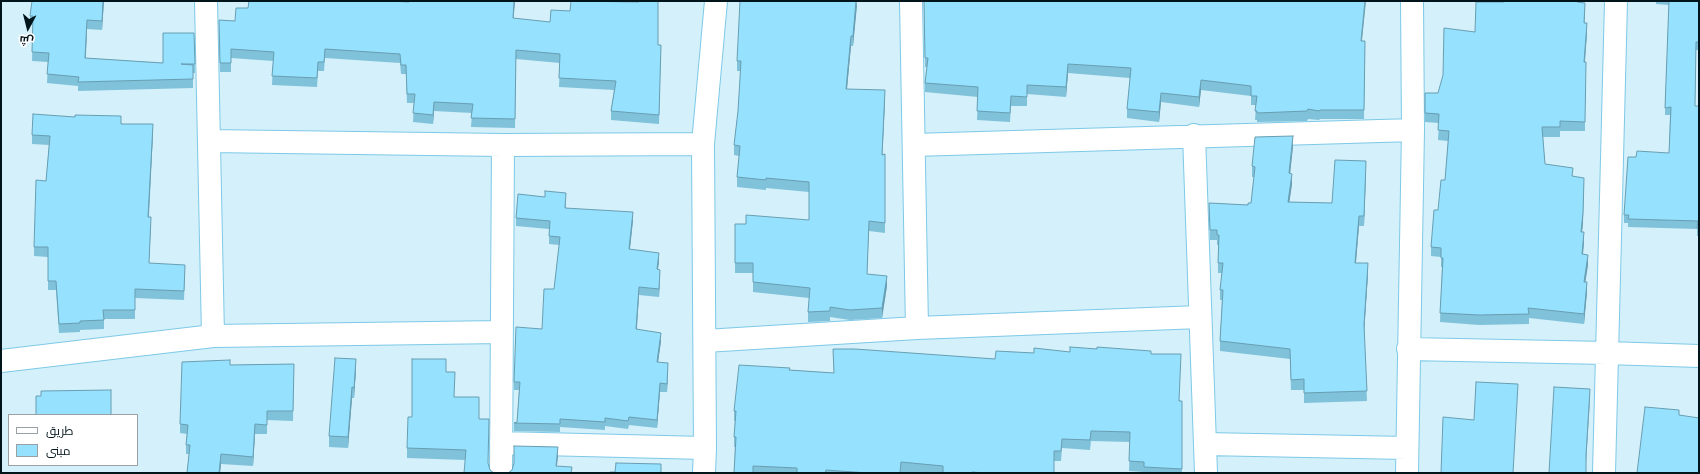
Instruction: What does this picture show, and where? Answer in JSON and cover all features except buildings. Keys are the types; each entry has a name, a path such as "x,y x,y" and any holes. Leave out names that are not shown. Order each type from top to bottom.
{"street":[{"path":"206,1 213,336"},
{"path":"704,473 705,341 703,144 716,1"},
{"path":"911,1 917,328"},
{"path":"1407,473 1406,448 1413,130 1412,1"},
{"path":"1604,473 1616,1"},
{"path":"914,144 1413,130"},
{"path":"1194,135 1206,473"},
{"path":"209,141 502,145 703,144"},
{"path":"501,473 502,145"},
{"path":"705,341 917,328 1200,317"},
{"path":"1,361 213,336 502,332"},
{"path":"1408,349 1699,356"},
{"path":"501,443 705,448"},
{"path":"1205,444 1406,448"}]}
